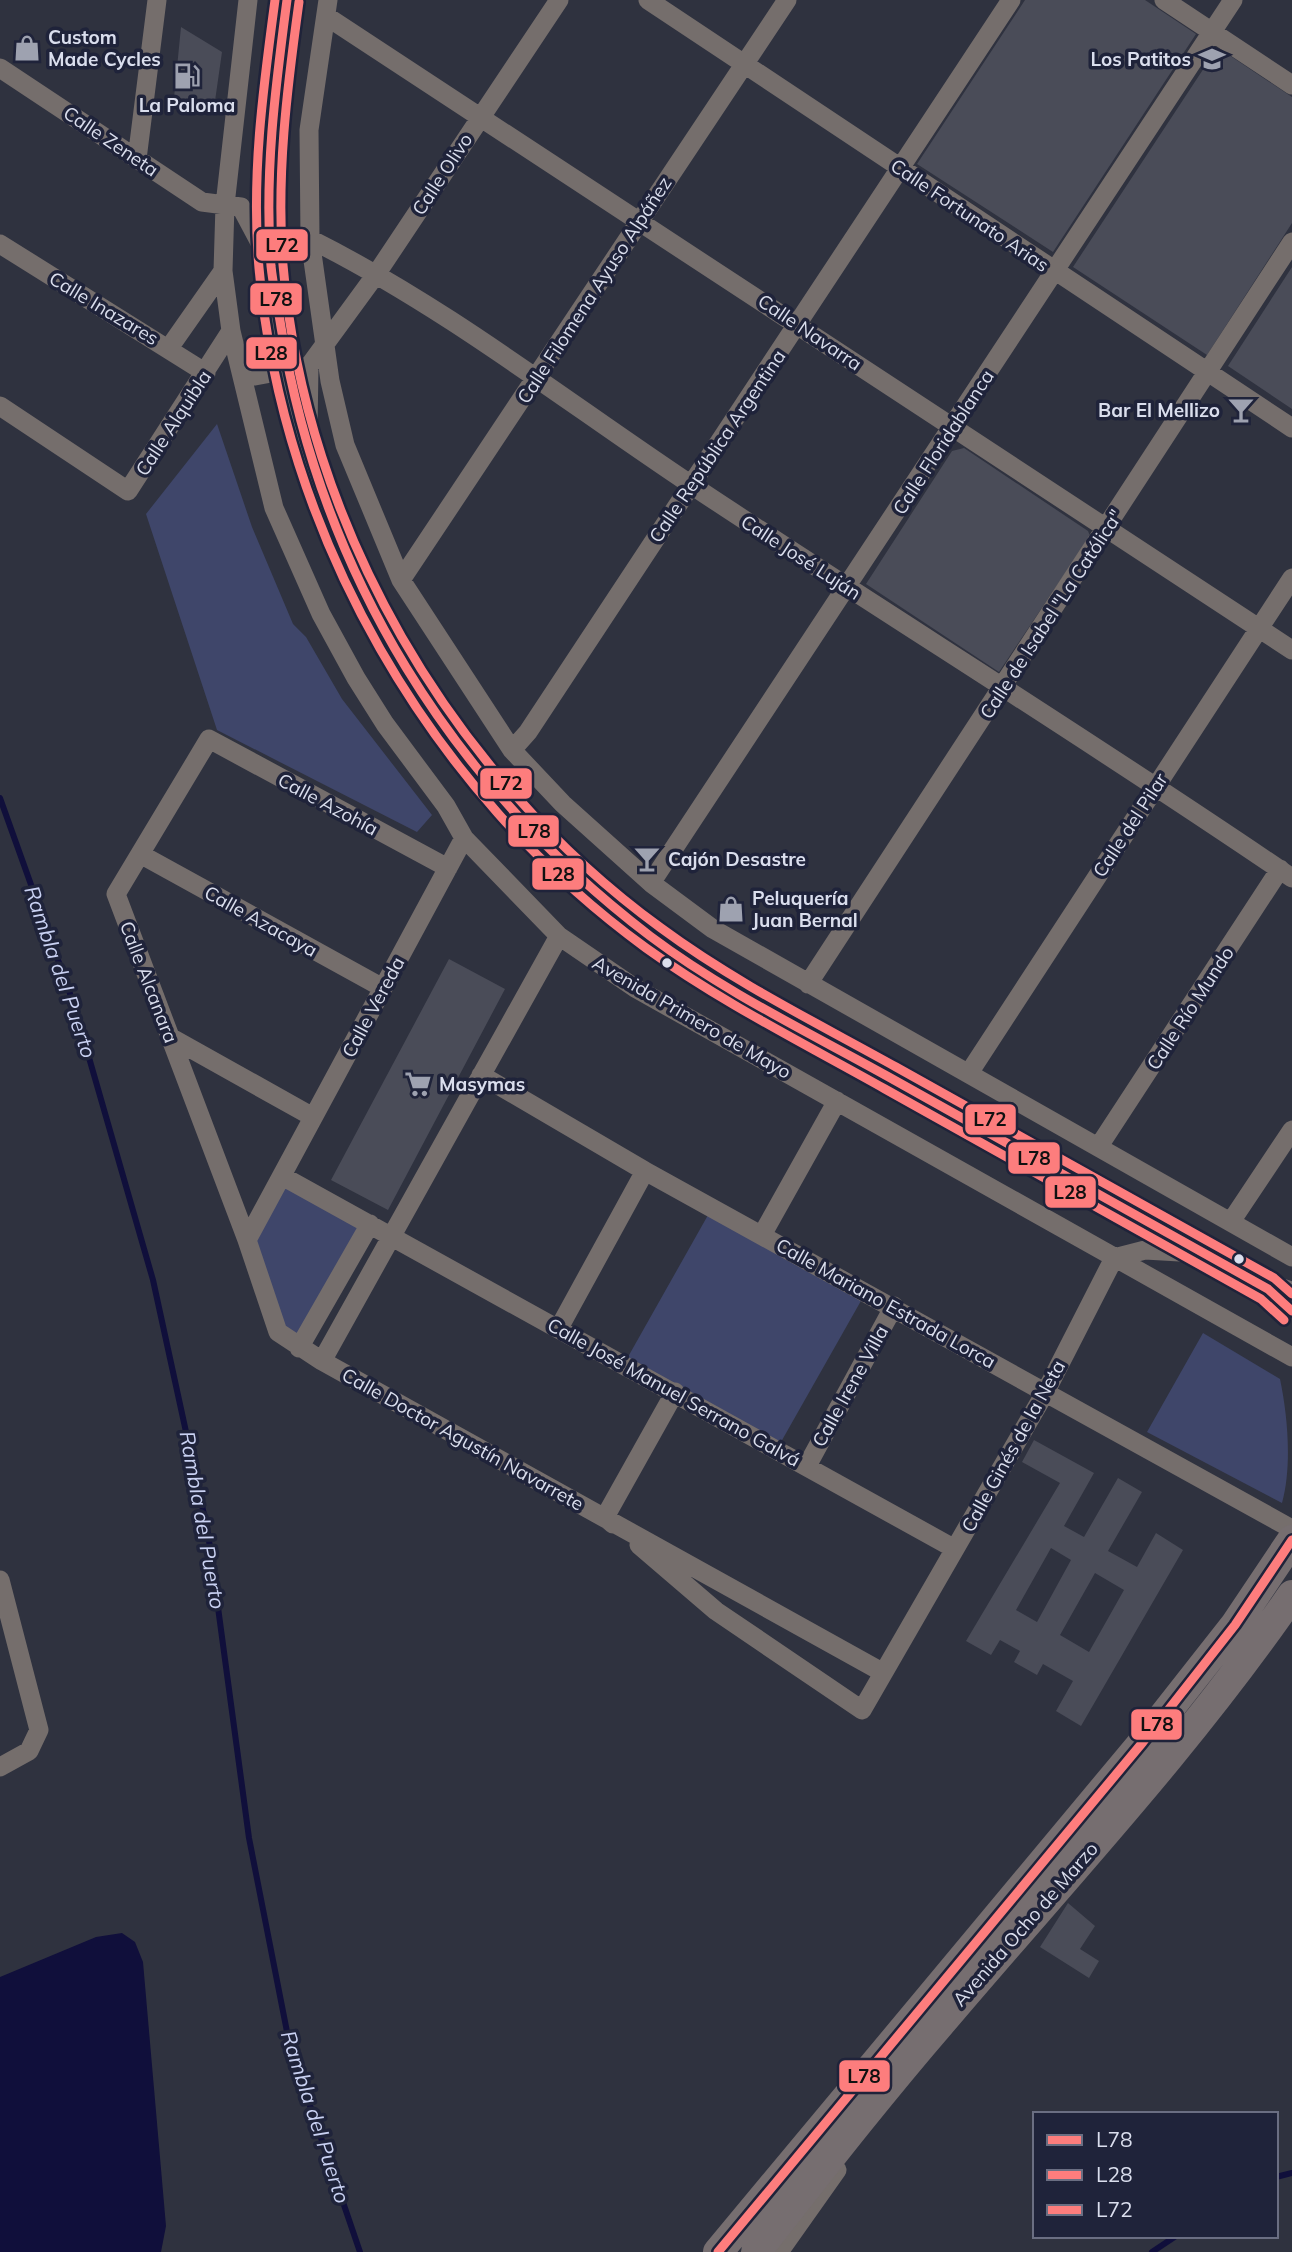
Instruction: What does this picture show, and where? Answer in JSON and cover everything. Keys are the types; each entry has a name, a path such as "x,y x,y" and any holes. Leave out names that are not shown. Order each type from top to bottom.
{"main road":[{"path":"287,0 275,65 270,122 267,170 270,260 297,369 307,456 350,569 372,615 420,695 476,771 537,839 591,888 661,943 740,992 1205,1254 1280,1293 1292,1311"},
{"name":"Avenida Ocho de Marzo","path":"718,2252 1143,1742 1235,1625 1292,1540"},
{"name":"Avenida Ocho de Marzo","path":"757,2252 943,2019 1185,1737 1256,1647 1292,1595"}],"street":[{"path":"137,159 156,0"},
{"name":"Avenida Primero de Mayo","path":"248,0 225,205 223,271 231,331 249,412 274,508 321,614 386,724 446,806 464,838 559,936 635,988 1292,1357"},
{"name":"Calle Olivo","path":"325,347 559,0"},
{"name":"Calle Fortunato Arias","path":"648,0 1292,428"},
{"name":"Calle Filomena Ayuso Alpáñez","path":"401,580 638,220 787,0"},
{"name":"Calle República Argentina","path":"512,750 528,732 1011,0"},
{"path":"1164,0 1292,85"},
{"name":"Calle Floridablanca","path":"651,883 1233,0"},
{"path":"328,5 309,130 310,239 325,347 345,446 401,580 512,750 563,804 651,883 713,929 1232,1220 1292,1257"},
{"name":"Calle Navarra","path":"328,5 480,116 1292,650"},
{"name":"Calle Zeneta","path":"0,68 202,202 225,205"},
{"path":"225,205 242,207 270,260"},
{"name":"Calle José Luján","path":"310,239 377,273 691,485 1003,686 1286,874"},
{"name":"Calle de Isabel \"La Católica\"","path":"808,984 1292,242"},
{"name":"Calle Inazares","path":"0,244 206,373"},
{"path":"169,348 223,271"},
{"name":"Calle Alquibla","path":"0,406 128,491 231,331"},
{"path":"255,376 297,369 325,347"},
{"name":"Avenida Primero de Mayo","path":"236,352 255,376 249,412"},
{"name":"Calle del Pilar","path":"968,1073 1292,578"},
{"name":"Calle Alcanara","path":"209,739 116,894 247,1240 278,1332 299,1348"},
{"name":"Calle Azohía","path":"209,739 448,868"},
{"name":"Calle Vereda","path":"247,1240 464,838"},
{"name":"Calle Azacaya","path":"140,854 383,988"},
{"name":"Calle Río Mundo","path":"1099,1146 1286,874"},
{"name":"Calle Doctor Agustín Navarrete","path":"322,1361 559,936"},
{"path":"170,1037 313,1117"},
{"name":"Calle Mariano Estrada Lorca","path":"481,1075 646,1171 1292,1529"},
{"path":"762,1235 837,1101"},
{"path":"1232,1220 1292,1130"},
{"path":"559,1328 646,1171"},
{"name":"Calle José Manuel Serrano Galvá","path":"282,1176 955,1549"},
{"path":"299,1348 370,1224"},
{"path":"1114,1258 1145,1250 1205,1254"},
{"name":"Calle Ginés de la Neta","path":"862,1710 1046,1391 1114,1258"},
{"name":"Calle Irene Villa","path":"807,1466 894,1307"},
{"name":"Calle Doctor Agustín Navarrete","path":"299,1348 882,1672"},
{"path":"605,1517 675,1392"},
{"name":"Calle Doctor Agustín Navarrete","path":"605,1517 716,1611 862,1710"},
{"path":"0,1580 39,1730 29,1751 0,1767"},
{"path":"779,2252 943,2019"}],"shaded area":[{"path":"217,424 252,527 293,624 306,637 342,699 432,815 417,832 217,730 146,514"},
{"path":"282,1176 370,1224 299,1348 278,1332 247,1240"},
{"path":"712,1208 866,1292 777,1449 624,1364"},
{"path":"1203,1333 1280,1379 1288,1442 1287,1474 1282,1503 1147,1432"},
{"path":"122,1933 135,1942 143,1962 166,2226 161,2252 0,2252 0,1977 96,1937"}],"building":[{"path":"1025,0 1145,0 1196,34 1053,252 917,164"},
{"path":"181,27 222,52 215,101 174,98"},
{"path":"1223,51 1292,97 1292,223 1207,355 1073,267 1206,65 1213,55"},
{"path":"1292,267 1292,409 1228,366"},
{"path":"964,448 1088,531 1090,536 999,672 866,584 952,451"},
{"name":"Masymas","path":"449,959 505,989 388,1210 331,1180"},
{"path":"1034,1440 1094,1473 1064,1526 1084,1537 1118,1478 1142,1492 1108,1551 1137,1567 1156,1533 1183,1550 1081,1726 1056,1711 1073,1681 1043,1664 1037,1675 1014,1662 1020,1651 1000,1640 991,1655 966,1641 1060,1483 1022,1462","holes":["1051,1548 1071,1560 1037,1622 1016,1610","1095,1573 1124,1590 1089,1652 1060,1635"]},
{"path":"1068,1903 1095,1926 1080,1949 1099,1961 1089,1978 1040,1947"}],"waterway":[{"name":"Rambla del Puerto","path":"0,798 73,1002 153,1280 208,1533 249,1838 290,2047 360,2252"},
{"path":"1278,2176 1292,2173"},
{"path":"1152,2252 1173,2238"}],"transit line":[{"name":"L28","path":"275,0 263,100 256,200 259,268 273,367 299,464 335,559 380,649 435,734 498,813 568,885 646,948 764,1022 1261,1299 1284,1320"},
{"name":"L78","path":"287,0 272,133 269,232 274,289 300,418 328,505 363,588 406,667 456,742 514,811 579,876 678,956 766,1010 1268,1289 1292,1311"},
{"name":"L72","path":"299,2 287,100 281,199 283,265 297,362 322,457 357,549 402,637 455,720 516,796 585,866 689,948 776,1001 1274,1278 1292,1294"},
{"name":"L78","path":"718,2252 1143,1742 1235,1625 1292,1540"}],"place":[{"name":"Custom Made Cycles","path":"27,48"},
{"name":"Los Patitos","path":"1212,59"},
{"name":"La Paloma","path":"187,76"},
{"name":"Bar El Mellizo","path":"1241,410"},
{"name":"Cajón Desastre","path":"647,859"},
{"name":"Peluquería Juan Bernal","path":"731,909"},
{"name":"Masymas","path":"418,1084"}]}
